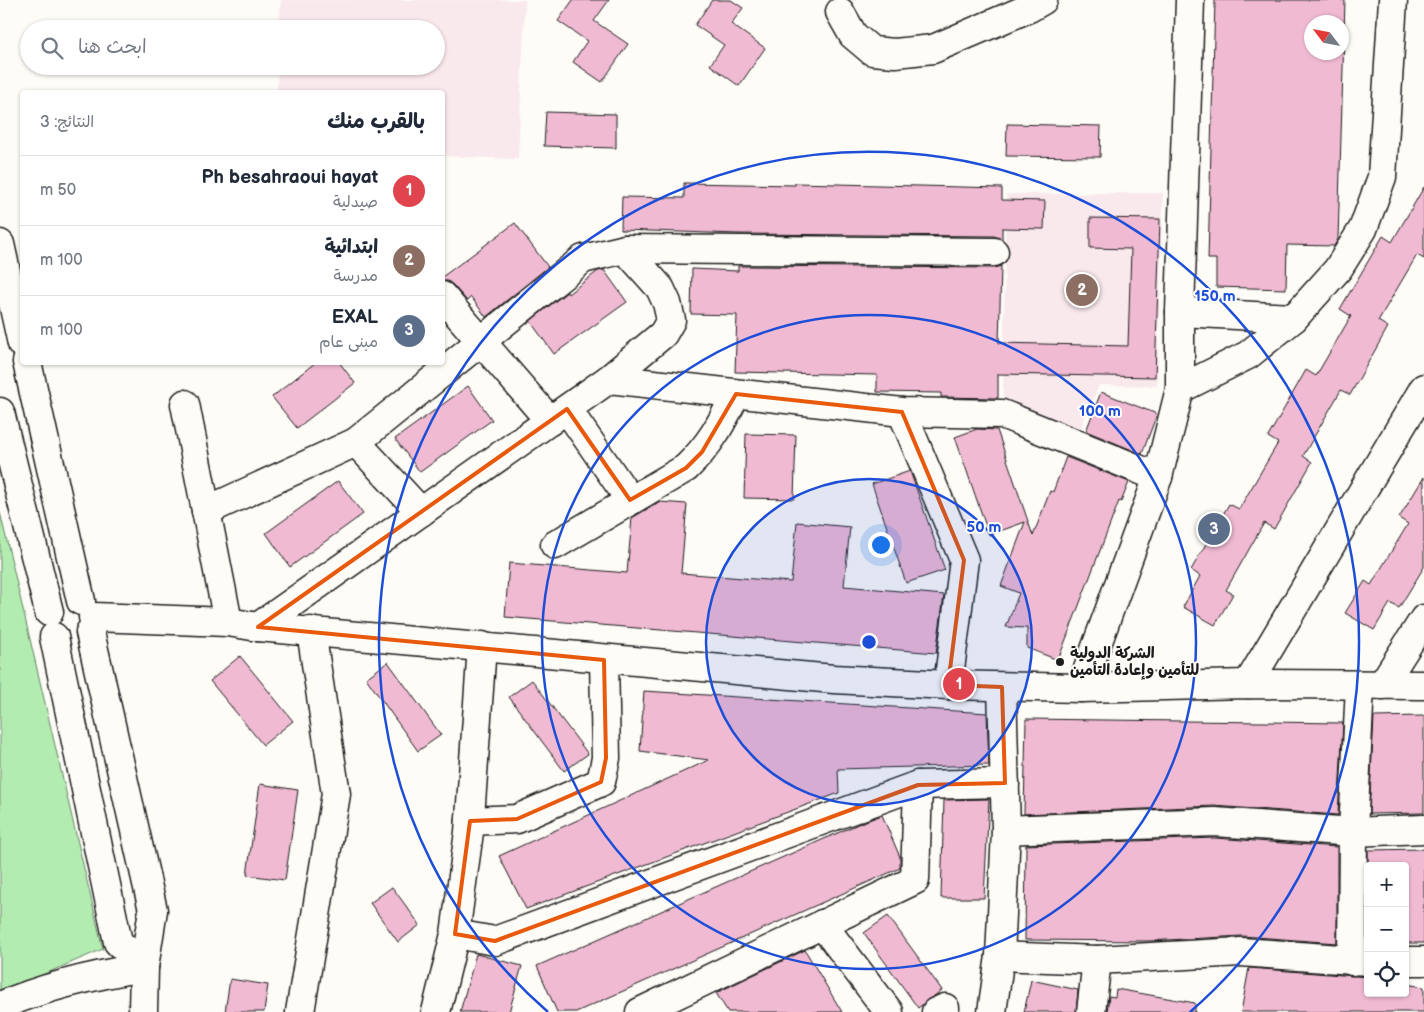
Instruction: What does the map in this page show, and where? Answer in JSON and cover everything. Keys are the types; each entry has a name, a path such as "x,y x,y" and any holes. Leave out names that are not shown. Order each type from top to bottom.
{"street":[{"path":"840,12 853,35 872,51 895,53 933,49 1029,8 1043,0"},
{"path":"1081,688 1158,476 1180,389 1180,312 1190,0"},
{"path":"1180,389 1248,355 1294,318 1338,269 1363,229 1382,177 1393,0"},
{"path":"0,244 20,335"},
{"path":"258,627 609,379 663,334 670,320 667,303 660,288 625,249"},
{"path":"206,511 356,442 583,259 625,249 994,252"},
{"path":"445,299 482,342 559,415 630,500"},
{"path":"1180,312 1294,318"},
{"path":"28,365 88,617 153,910 144,967 143,1012"},
{"path":"609,379 902,412 1002,414 1158,476"},
{"path":"1248,684 1424,388"},
{"path":"555,545 686,468 702,452 716,432 736,394"},
{"path":"185,404 228,622"},
{"path":"0,412 51,624 118,942 144,967"},
{"path":"902,412 964,560 948,685"},
{"path":"356,442 421,512"},
{"path":"66,598 74,598 88,617 80,642 73,644 66,644 51,624 53,606 66,598"},
{"path":"88,617 228,622 258,627 482,646 604,660 834,679 948,685 1081,688 1248,684 1424,685"},
{"path":"1000,956 1097,960 1241,952 1360,961 1353,832 1371,685 1424,619"},
{"path":"300,1012 336,794 311,631"},
{"path":"436,1012 454,934 470,821 482,646"},
{"path":"470,821 517,819 601,782 606,758 604,660"},
{"path":"992,1012 1000,956 1006,830 1002,687"},
{"path":"454,934 495,941 918,785 1005,783"},
{"path":"640,1012 915,880 918,785"},
{"path":"1006,830 1215,822 1353,832 1424,829"},
{"path":"822,924 889,1012"},
{"path":"1091,1012 1097,960"},
{"path":"1409,961 1424,962"},
{"path":"0,1006 31,992 107,973 144,967"}],"highlighted area":[{"path":"736,394 902,412 964,560 948,685 1002,687 1005,783 918,785 495,941 455,934 470,821 517,819 601,782 606,758 604,660 258,627 567,409 630,500 686,468 702,452"}],"shaded area":[{"path":"281,0 525,0 518,159 445,156 445,90 277,90 278,75 445,75 445,20 280,20"},
{"path":"1163,193 1157,386 1099,385 1079,431 1003,401 1006,194"}],"green space":[{"path":"0,512 103,949 0,993"}],"building":[{"path":"573,0 609,0 594,21 628,44 602,82 573,62 587,41 558,21"},
{"path":"712,0 731,0 743,8 731,24 765,48 739,86 710,65 724,45 695,25"},
{"path":"1215,0 1345,0 1345,15 1304,15 1304,60 1343,60 1338,239 1334,246 1287,245 1286,289 1216,287 1216,259 1208,259"},
{"path":"546,112 616,114 616,148 544,146"},
{"path":"1007,124 1101,126 1100,157 1006,156"},
{"path":"684,183 795,185 795,183 1002,188 1002,200 1045,201 1044,229 1002,228 1002,239 994,236 739,234 621,230 622,197 684,198"},
{"path":"1424,187 1424,259 1417,255 1378,321 1388,327 1350,395 1341,390 1303,456 1312,462 1274,529 1264,523 1226,590 1233,594 1215,625 1183,607 1200,576 1191,570 1229,504 1239,509 1278,443 1268,437 1306,370 1316,376 1351,316 1340,309 1383,236 1392,242"},
{"path":"1090,218 1160,219 1155,377 998,374 998,398 941,397 941,393 877,392 877,375 735,372 737,315 691,314 692,269 738,271 738,266 994,268 1001,266 999,343 1128,346 1131,249 1090,248"},
{"path":"515,223 548,267 486,317 471,297 467,301 453,285 445,281 445,275"},
{"path":"604,270 627,302 554,354 530,321 567,292 568,294 598,271"},
{"path":"312,365 341,365 355,383 297,428 272,397"},
{"path":"468,386 492,420 420,472 395,439"},
{"path":"1101,392 1157,414 1142,454 1086,431"},
{"path":"977,429 997,430 1033,536 1050,491 1053,492 1066,457 1129,482 1121,502 1119,501 1058,660 1027,648 1027,628 1006,627 1019,593 1001,586 1025,522 989,535 955,437"},
{"path":"746,434 796,435 794,499 744,498"},
{"path":"910,471 945,570 906,583 872,484"},
{"path":"1424,477 1424,567 1399,608 1390,603 1374,630 1345,613 1365,581 1371,585 1408,524 1399,518"},
{"path":"338,481 363,514 290,567 266,533"},
{"path":"659,502 687,504 681,573 791,582 797,522 850,527 844,586 944,595 936,653 505,617 509,563 627,573 632,518"},
{"path":"240,656 293,721 263,745 210,681"},
{"path":"388,662 441,735 418,751 366,678"},
{"path":"532,680 588,754 564,771 509,697"},
{"path":"644,691 987,713 989,765 838,769 839,793 526,909 499,856 709,760 640,751"},
{"path":"1424,716 1424,813 1369,814 1374,717"},
{"path":"1026,719 1343,723 1338,815 1214,806 1024,814"},
{"path":"260,784 298,790 285,880 247,875"},
{"path":"989,799 984,898 941,898 944,800"},
{"path":"882,815 900,857 900,868 576,1012 557,1012 537,966"},
{"path":"1215,838 1337,847 1337,943 1242,936 1148,941 1025,940 1026,845"},
{"path":"1424,849 1424,943 1409,943 1409,862 1368,862 1368,850"},
{"path":"392,887 420,925 398,942 370,903"},
{"path":"888,916 942,990 918,1008 864,933"},
{"path":"805,950 842,1012 728,1012 716,993"},
{"path":"476,954 522,966 509,1012 460,1012"},
{"path":"1249,968 1364,977 1364,997 1409,997 1409,985 1424,987 1424,1012 1241,1012"},
{"path":"230,979 268,985 264,1012 225,1012"},
{"path":"1031,980 1078,990 1076,1012 1024,1012"},
{"path":"1116,989 1195,1003 1195,1012 1107,1012 1109,996 1115,997"}],"place":[{"name":"ابتدائية","path":"1082,290"},
{"name":"EXAL","path":"1214,529"},
{"name":"الشركة الدولية للتأمين وإعادة التأمين","path":"1060,662"},
{"name":"Ph besahraoui hayat","path":"959,684"}]}
